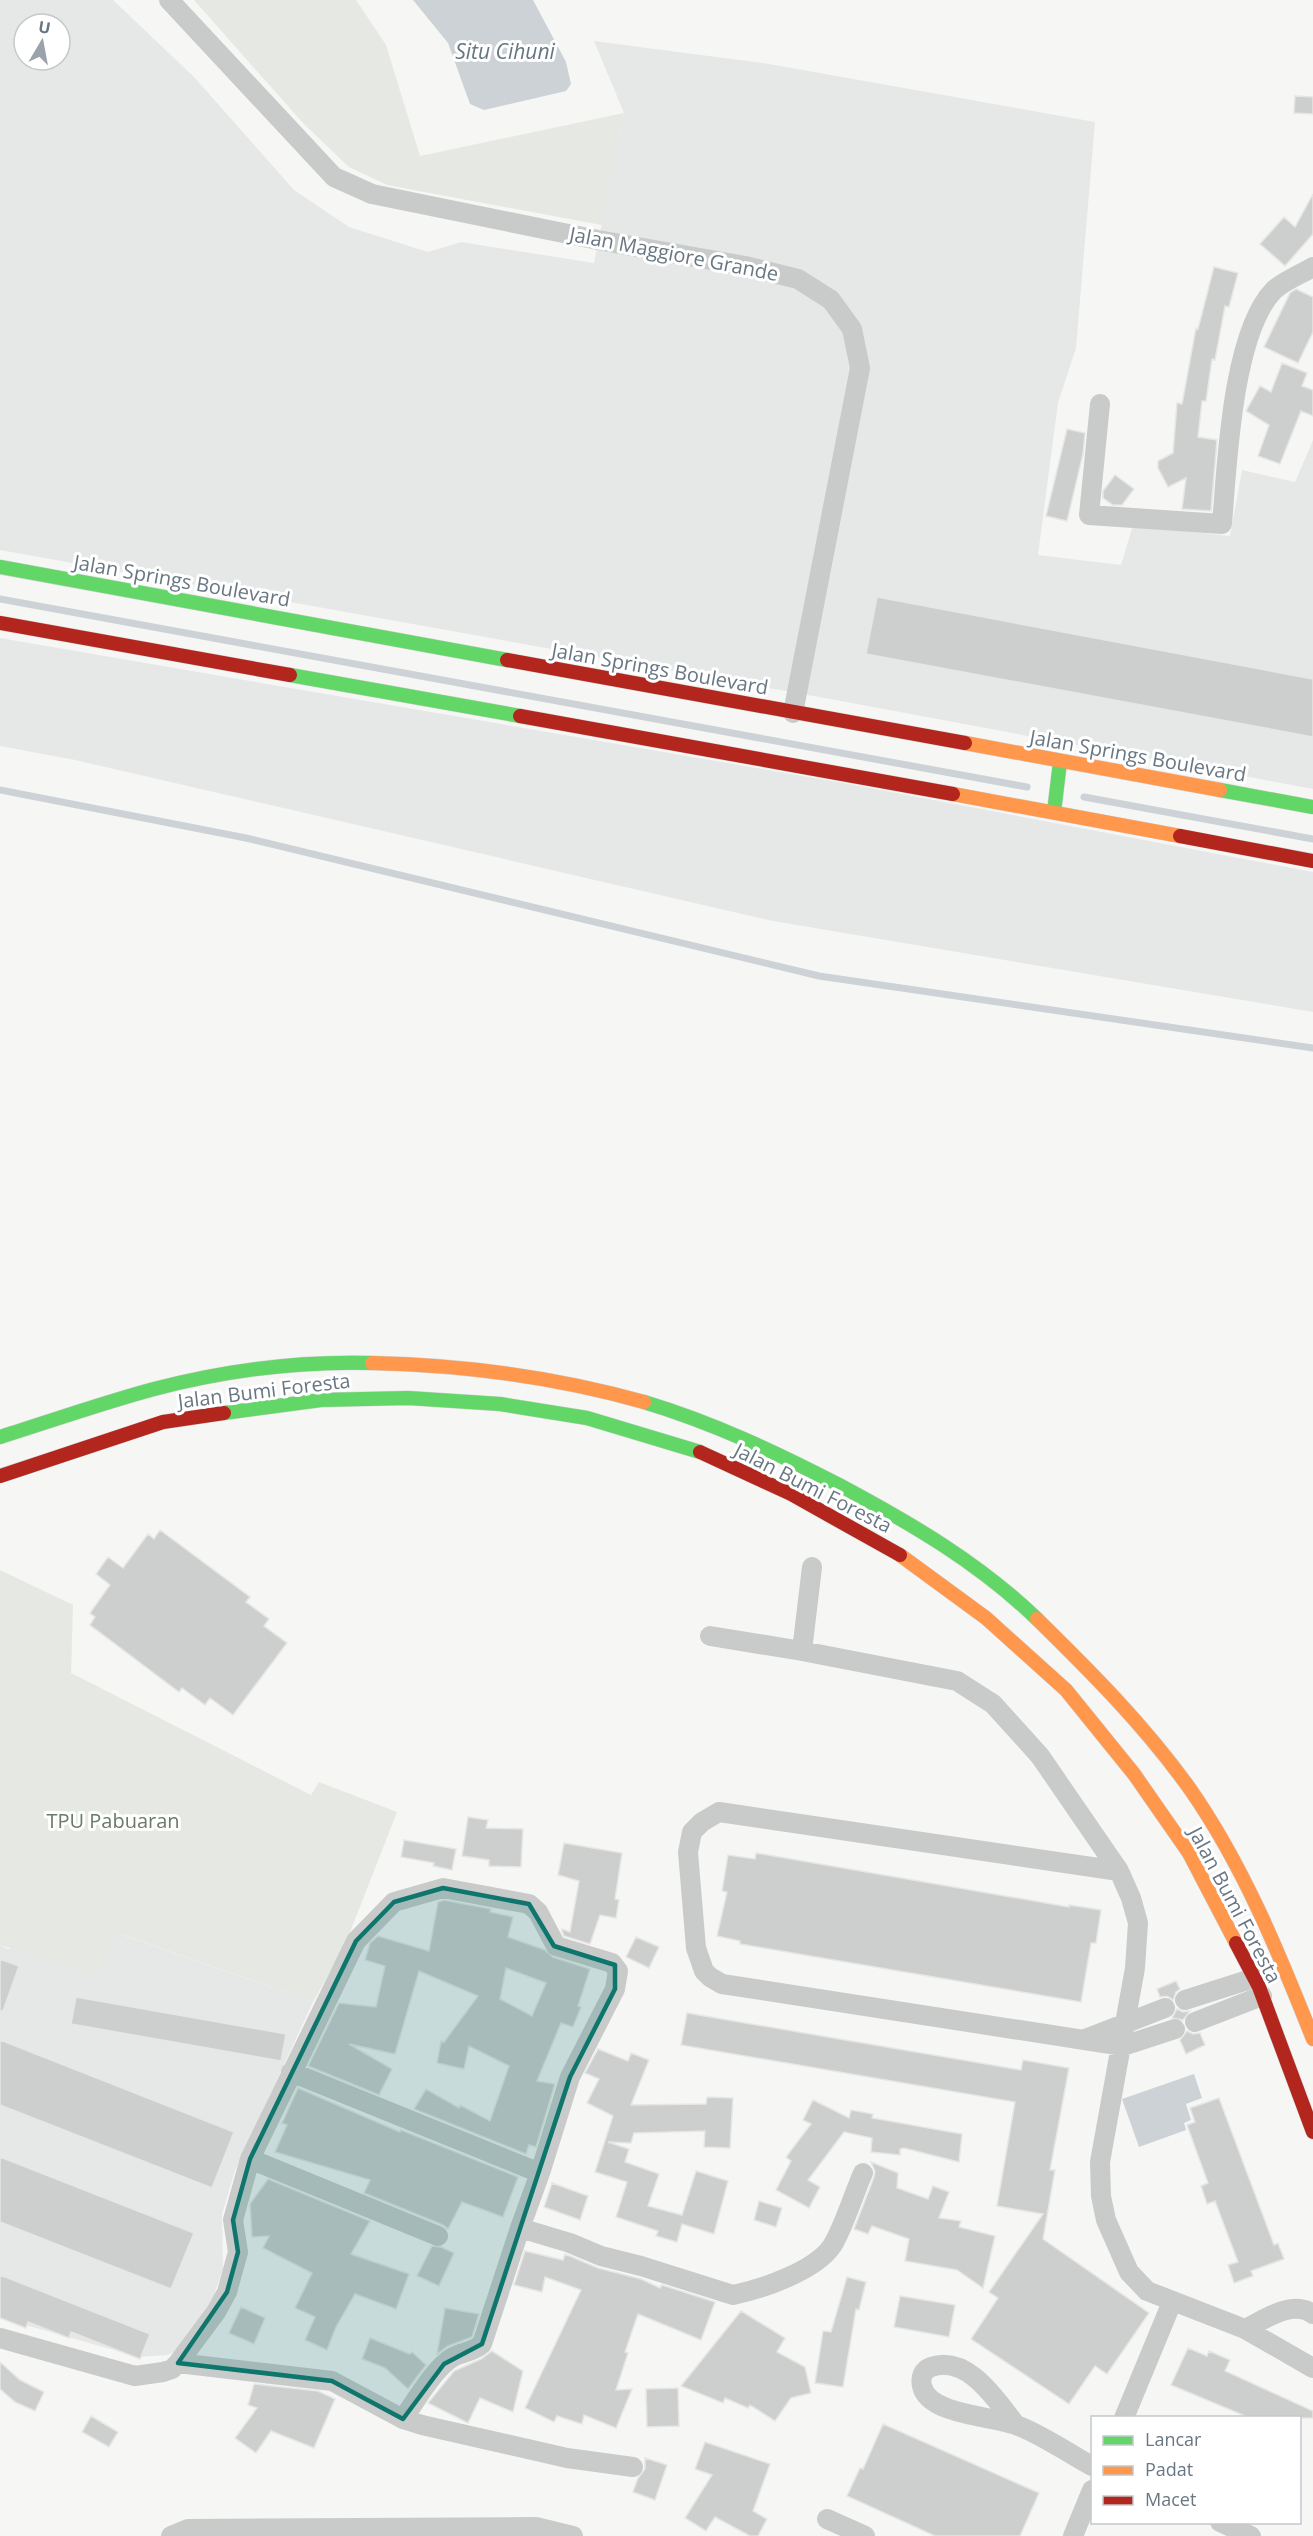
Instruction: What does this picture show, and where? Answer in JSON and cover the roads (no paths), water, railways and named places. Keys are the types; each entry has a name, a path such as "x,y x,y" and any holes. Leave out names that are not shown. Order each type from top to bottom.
{"main road":[{"name":"Jalan Springs Boulevard","path":"0,567 1313,807"},
{"path":"0,623 1054,812 1313,861"},
{"path":"1054,812 1060,762"},
{"name":"Jalan Bumi Foresta","path":"0,1437 49,1431 157,1389 250,1371 327,1364 387,1363 506,1373 581,1386 687,1415 789,1459 919,1528 999,1584 1087,1666 1155,1743 1192,1792 1226,1847 1288,1974 1313,2038"},
{"name":"Jalan Bumi Foresta","path":"0,1476 164,1422 321,1400 408,1398 500,1404 587,1418 690,1448 791,1494 900,1555 986,1618 1066,1690 1134,1774 1189,1853 1258,1987 1313,2132"},
{"path":"49,1431 58,1457"},
{"path":"1258,1987 1288,1974"}],"street":[{"name":"Jalan Maggiore Grande","path":"169,0 334,177 372,194 598,240 745,266 798,279 831,300 852,329 860,368 793,713"},
{"path":"1100,404 1089,514 1222,524 1232,410 1248,340 1258,310 1275,289 1313,267"},
{"path":"802,1650 812,1567"},
{"path":"710,1636 802,1650 957,1681 993,1704 1040,1755 1119,1871 1131,1898 1138,1923 1135,1968 1123,2046 1100,2162 1101,2196 1106,2220 1129,2272 1147,2291 1245,2329 1313,2368"},
{"path":"1119,1871 719,1812 702,1822 692,1832 688,1852 696,1948 704,1971 722,1984 1123,2046 1175,2029"},
{"path":"0,2338 135,2376 172,2369 216,2312 234,2272 238,2252 233,2220 250,2159 356,1941 394,1902 443,1888 529,1904 538,1912 556,1946 612,1963 618,1971 615,1989 570,2077 483,2344 444,2364 403,2419"},
{"path":"1185,2001 1258,1987"},
{"path":"1195,2022 1258,1987"},
{"path":"1085,2039 1126,2021 1165,2008"},
{"path":"291,2072 540,2173"},
{"path":"250,2159 438,2236"},
{"path":"520,2228 570,2243 601,2256 733,2295 804,2270 831,2247 863,2172"},
{"path":"1125,2416 1172,2302"},
{"path":"1245,2329 1284,2310 1297,2308 1313,2314"},
{"path":"178,2363 333,2381 403,2419 504,2445 633,2467"},
{"path":"1016,2425 1091,2465"},
{"path":"1073,2536 1091,2492"},
{"path":"827,2518 865,2536"},
{"path":"1222,2524 1251,2536"},
{"path":"171,2536 188,2529 536,2527 573,2536"}],"water":[{"name":"Situ Cihuni","path":"413,0 533,0 566,62 571,84 566,91 484,110 470,104 448,43"},
{"path":"1194,2074 1202,2098 1186,2104 1191,2120 1184,2123 1186,2130 1139,2147 1122,2099"}],"waterway":[{"path":"0,599 1027,787"},
{"path":"0,790 246,838 819,976 1313,1048"},
{"path":"1084,797 1313,839"}],"park label":[{"name":"TPU Pabuaran","path":"113,1821"}]}
